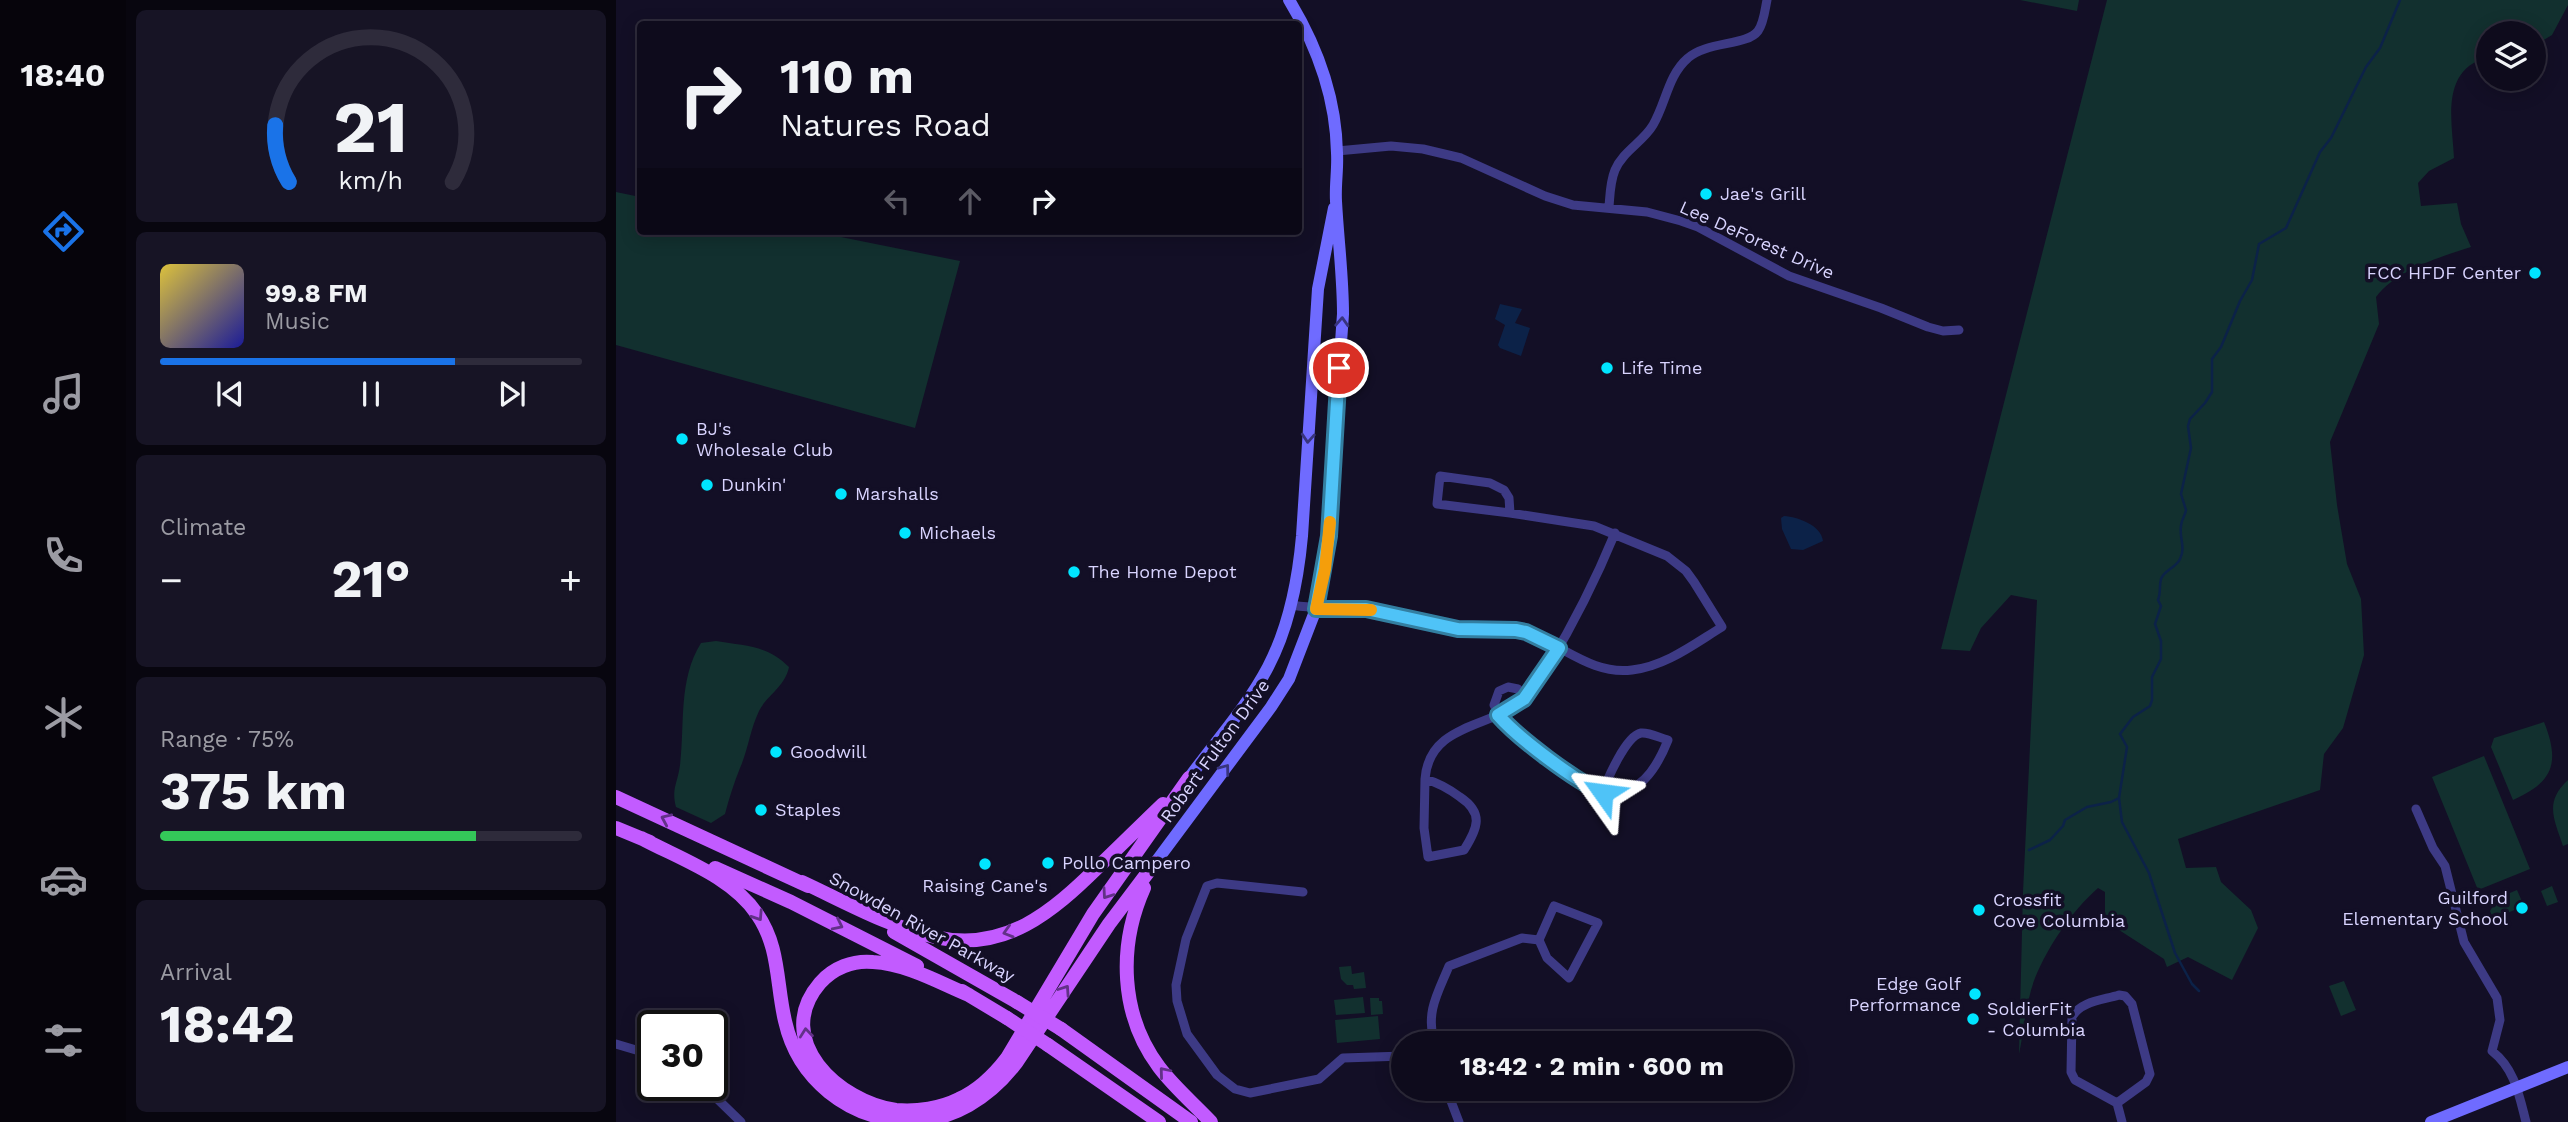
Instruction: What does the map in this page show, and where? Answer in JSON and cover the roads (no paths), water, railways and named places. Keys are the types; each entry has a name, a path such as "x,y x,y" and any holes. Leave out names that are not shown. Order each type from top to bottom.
{"main road":[{"path":"802,883 896,925 937,937 972,940 1002,934 1030,924 1055,908 1189,778"},
{"path":"969,995 911,970 891,965 861,962 847,965 828,976 809,1000 804,1024 806,1044 813,1059 835,1083 873,1104 897,1110 925,1109 951,1103 971,1093 992,1076 1007,1058 1093,914 1189,778"},
{"name":"Snowden River Parkway","path":"616,797 802,883 930,951 1061,1029 1191,1122"},
{"name":"Snowden River Parkway","path":"616,828 791,902 881,946 1007,1018 1159,1122"},
{"path":"641,838 727,884 757,914 774,949 789,1035 815,1080 855,1109 881,1118 911,1122 955,1113 978,1101 1000,1083 1109,924 1155,863"},
{"path":"1155,863 1129,931 1126,962 1128,995 1138,1028 1154,1059 1211,1122"}],"street":[{"name":"Robert Fulton Drive","path":"1289,0 1301,21"},
{"path":"1609,207 1614,172 1619,162 1644,138 1655,122 1682,63 1709,46 1741,41 1754,35 1760,26 1767,0"},
{"name":"Robert Fulton Drive","path":"1155,863 1272,707 1289,679 1316,609 1329,536 1343,314 1336,201 1337,151 1334,120 1321,68 1302,23"},
{"name":"Lee DeForest Drive","path":"1337,151 1391,146 1433,151 1461,158 1545,196 1585,207 1647,212 1681,221 1789,276 1928,327 1942,331 1959,330"},
{"name":"Robert Fulton Drive","path":"1189,778 1268,667 1291,605 1301,546 1318,289 1336,201"},
{"path":"1291,605 1316,609 1366,609 1458,629 1516,630 1526,632 1596,667 1631,670 1669,659 1723,627 1686,571 1667,556 1594,526 1437,504 1440,476 1498,486 1509,498 1510,513"},
{"path":"1425,779 1443,785 1471,804 1475,810 1475,829 1464,850 1428,857 1424,828 1425,779 1427,763 1446,739 1498,715 1524,699 1559,648 1593,585 1615,533"},
{"path":"1518,689 1508,687 1499,691 1494,705 1498,715 1515,733 1587,785 1603,793 1625,792 1644,781 1663,754 1668,740 1643,733 1635,736 1608,773 1603,793"},
{"path":"2416,809 2432,848 2445,866 2465,942 2497,998 2500,1020 2492,1051 2506,1063 2517,1088 2526,1122"},
{"path":"1303,892 1217,883 1207,886 1185,939 1176,985 1182,1020 1196,1049 1217,1075 1235,1088 1250,1093 1319,1079 1343,1058 1391,1056"},
{"path":"1554,906 1598,923 1569,978 1547,958 1539,940 1554,906"},
{"path":"1432,1031 1432,1008 1449,966 1522,937 1539,940"},
{"path":"2116,1104 2146,1082 2151,1068 2133,1004 2125,996 2119,995 2079,1007 2072,1017 2072,1076 2116,1104 2122,1122"},
{"path":"616,1044 637,1050"},
{"path":"2431,1122 2568,1067"},
{"path":"720,1101 741,1122"},
{"path":"1451,1101 1459,1122"}],"water":[{"path":"1500,304 1522,309 1515,323 1530,328 1521,356 1498,345 1505,325 1495,319"},
{"path":"1784,516 1813,526 1823,541 1803,550 1791,549 1782,529 1781,518"}],"waterway":[{"path":"2199,991 2192,984 2175,953 2149,873 2122,822 2119,798 2127,747 2120,734 2133,717 2150,706 2152,700 2152,677 2161,659 2161,641 2155,624 2161,606 2158,600 2160,582 2182,555 2181,524 2186,510 2181,494 2191,448 2188,426 2190,419 2212,392 2212,359 2221,347 2252,280 2259,244 2286,228 2320,152 2331,138 2366,67 2380,48 2400,0"},
{"path":"2029,850 2050,840 2065,820 2087,807 2119,798"}],"place":[{"name":"Jae's Grill","path":"1706,194"},
{"name":"FCC HFDF Center","path":"2535,273"},
{"name":"Life Time","path":"1607,368"},
{"name":"BJ's Wholesale Club","path":"682,439"},
{"name":"Dunkin'","path":"707,485"},
{"name":"Marshalls","path":"841,494"},
{"name":"Michaels","path":"905,533"},
{"name":"The Home Depot","path":"1074,572"},
{"name":"Goodwill","path":"776,752"},
{"name":"Staples","path":"761,810"},
{"name":"Pollo Campero","path":"1048,863"},
{"name":"Raising Cane's","path":"985,864"},
{"name":"Guilford Elementary School","path":"2522,908"},
{"name":"Crossfit Cove Columbia","path":"1979,910"},
{"name":"Edge Golf Performance","path":"1975,994"},
{"name":"SoldierFit - Columbia","path":"1973,1019"}]}
